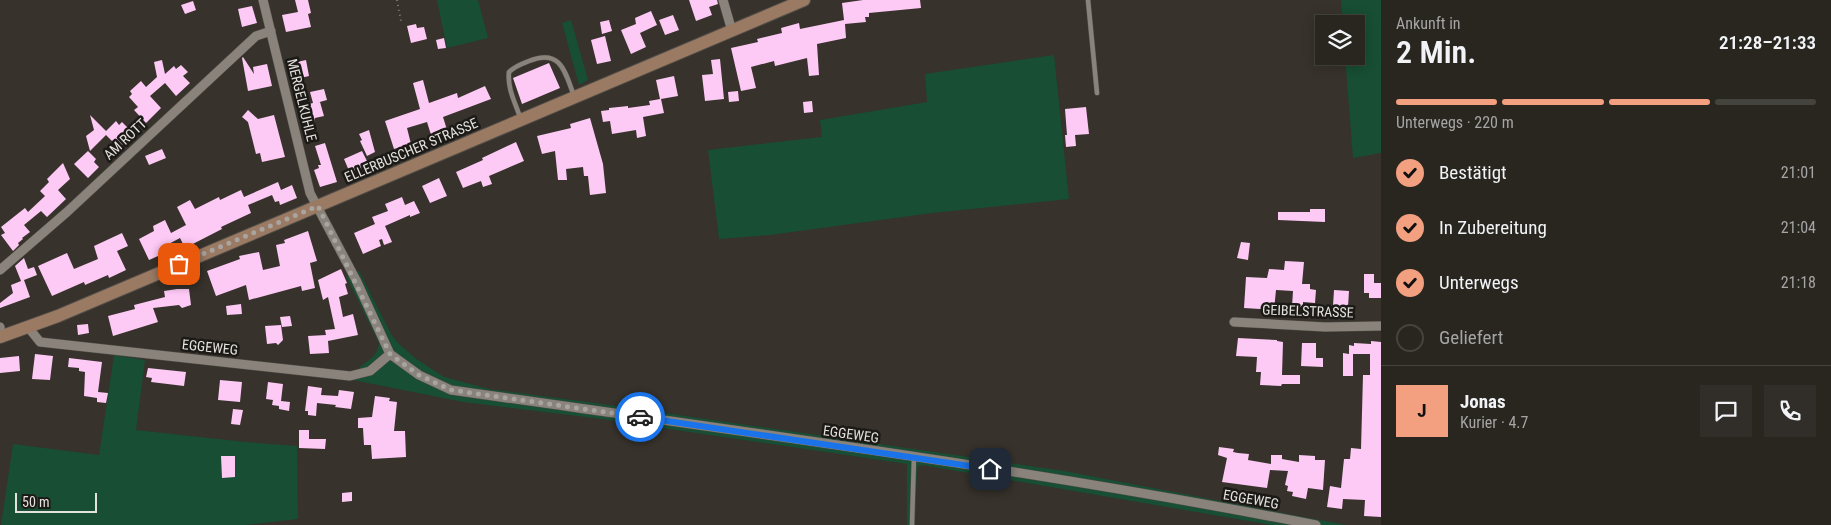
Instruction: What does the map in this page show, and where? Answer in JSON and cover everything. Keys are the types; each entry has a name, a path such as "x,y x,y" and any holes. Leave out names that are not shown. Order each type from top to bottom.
{"main road":[{"name":"ELLERBUSCHER STRASSE","path":"0,333 28,327 804,0"}],"street":[{"name":"MERGELKUHLE","path":"263,0 310,193 318,206"},
{"path":"723,0 732,31"},
{"name":"AM ROTT","path":"0,270 67,212 256,36 270,31"},
{"name":"EGGEWEG","path":"318,206 390,354 419,375 451,390 914,456 1239,510 1316,525"},
{"name":"GEIBELSTRASSE","path":"1234,322 1325,326 1381,326"},
{"name":"EGGEWEG","path":"28,327 40,342 350,376 370,372 390,354"}],"lane":[{"path":"1088,0 1097,94"},
{"path":"521,120 508,78 509,72 514,67 545,56 552,58 558,62 564,72 575,97"},
{"path":"912,525 914,456"}],"path":[{"path":"397,0 402,21"}],"green space":[{"path":"437,0 478,0 488,38 447,48"},
{"path":"1341,0 1381,0 1381,153 1353,158 1346,65 1365,65 1365,15 1342,15"},
{"path":"571,20 588,80 579,85 562,23"},
{"path":"1054,55 1069,199 932,213 770,235 719,239 708,150 822,137 820,120 927,102 925,74"},
{"path":"359,271 391,334 398,343 415,358 444,377 489,389 1064,471 1346,525 1272,525 922,465 917,467 915,525 907,525 907,464 602,419 463,402 353,380 359,368 374,356 379,343 346,276"},
{"path":"114,355 145,360 136,430 297,446 298,519 245,525 1,525 13,444 99,455"}],"building":[{"path":"295,0 308,0 311,13 308,14 311,27 286,32 282,15 298,12"},
{"path":"689,0 717,0 718,4 709,7 712,15 696,21"},
{"path":"863,0 920,0 921,8 869,13 869,17 865,17 866,22 845,24 846,38 817,44 819,75 809,76 807,58 775,66 774,61 751,67 756,88 741,91 731,48 758,42 757,39 782,33 781,28 799,23 800,29 844,20 842,3"},
{"path":"193,1 196,10 185,14 181,5"},
{"path":"252,6 257,23 242,27 238,9"},
{"path":"651,11 657,25 640,33 646,47 631,54 621,30 636,24 635,18"},
{"path":"673,15 679,30 665,35 659,20"},
{"path":"609,20 612,31 602,34 600,22"},
{"path":"416,24 417,28 424,27 427,39 411,43 407,26"},
{"path":"605,36 611,61 597,64 591,40"},
{"path":"444,38 446,48 438,49 436,40"},
{"path":"243,57 254,74 253,67 267,64 272,86 248,91"},
{"path":"720,59 724,99 705,101 702,75 713,74 711,60"},
{"path":"162,60 165,74 174,66 176,69 181,65 188,72 183,76 190,83 176,96 165,83 150,96 161,108 146,123 134,110 138,107 129,97 132,94 130,91 141,81 146,87 157,77 154,62"},
{"path":"306,60 309,76 292,80 288,64"},
{"path":"549,63 560,88 522,104 513,78"},
{"path":"674,76 678,96 661,99 664,113 643,117 646,136 637,138 636,130 612,134 610,121 603,122 601,111 609,110 609,108 650,105 649,101 660,99 656,80"},
{"path":"423,80 429,103 457,93 458,98 485,86 491,99 443,117 448,133 432,138 427,122 407,128 411,144 394,149 385,121 420,109 413,83"},
{"path":"324,89 327,100 316,103 320,102 324,116 315,118 314,123 307,118 304,105 313,103 310,92"},
{"path":"738,91 739,101 729,102 728,92"},
{"path":"812,101 813,112 804,113 803,102"},
{"path":"1086,107 1089,134 1075,135 1076,146 1066,147 1065,109"},
{"path":"248,110 258,119 274,115 285,157 262,162 260,153 256,154 248,122 242,117"},
{"path":"90,115 106,131 116,121 119,125 122,122 131,131 127,135 130,138 119,148 106,135 90,151 86,136 94,130"},
{"path":"590,118 603,164 606,193 590,195 588,176 584,176 583,167 566,169 567,180 558,180 555,151 542,154 537,136 571,128 570,124"},
{"path":"369,130 375,152 367,156 359,134"},
{"path":"516,142 524,161 489,176 492,184 483,187 481,181 463,188 456,172"},
{"path":"325,143 337,182 320,187 314,170 319,168 318,165 321,165 315,146"},
{"path":"162,149 166,158 149,165 145,156"},
{"path":"88,151 96,159 94,162 99,167 88,178 74,164"},
{"path":"362,151 369,165 350,173 344,159"},
{"path":"63,163 70,179 58,190 66,199 47,217 41,211 24,225 30,232 22,238 18,243 19,245 13,251 1,235 5,233 1,227 25,208 28,212 45,196 40,191 49,182 47,179"},
{"path":"439,178 447,196 430,203 422,186"},
{"path":"278,182 281,190 292,185 297,198 280,205 279,201 275,202 272,195 248,205 251,213 221,227 222,229 185,248 180,238 163,247 165,253 149,260 139,239 154,231 153,226 165,220 171,233 186,225 177,207 190,200 195,209 219,197 220,200 241,190 244,197"},
{"path":"402,197 405,205 414,201 420,213 410,217 410,215 385,226 392,242 384,245 382,239 379,240 381,246 363,254 354,233 375,224 372,217 388,211 385,204"},
{"path":"1310,209 1325,209 1325,222 1278,220 1278,212 1310,212"},
{"path":"308,231 317,261 310,263 315,288 302,291 301,286 249,300 246,285 216,296 207,271 240,259 239,256 259,252 263,270 280,266 276,245 285,243 284,240"},
{"path":"122,233 128,246 117,251 126,270 109,278 108,275 85,285 84,282 52,296 38,266 67,253 74,269 98,259 94,246"},
{"path":"1241,242 1250,243 1248,260 1237,258"},
{"path":"24,258 28,269 34,267 37,275 24,280 30,297 0,308 0,303 13,293 11,285 21,281 15,266"},
{"path":"1285,261 1304,262 1302,284 1310,284 1310,289 1316,290 1315,303 1303,302 1303,307 1292,307 1293,291 1276,290 1274,310 1244,308 1246,277 1267,278 1269,269 1284,270"},
{"path":"341,269 347,283 345,284 348,294 339,297 343,317 353,314 358,335 328,341 329,353 310,354 308,336 326,335 325,330 335,329 328,297 323,300 318,280"},
{"path":"1364,274 1374,274 1374,283 1381,283 1381,298 1369,298 1369,293 1364,293"},
{"path":"189,289 191,305 182,308 179,305 153,308 158,322 113,336 108,316 135,309 134,305 165,297 164,291"},
{"path":"1334,290 1349,291 1348,307 1333,306"},
{"path":"241,304 242,314 227,315 226,306"},
{"path":"290,316 292,326 282,327 280,317"},
{"path":"88,324 89,333 78,335 77,325"},
{"path":"281,325 283,340 278,345 276,343 267,344 265,326"},
{"path":"1238,338 1283,342 1282,375 1300,375 1300,384 1282,384 1281,386 1260,385 1261,372 1256,372 1257,357 1236,356"},
{"path":"1371,341 1381,342 1381,517 1364,516 1365,500 1343,499 1342,509 1327,507 1330,486 1341,488 1344,459 1350,459 1351,448 1361,449 1363,375 1370,375 1370,354 1353,354 1353,376 1343,376 1343,353 1349,354 1349,345 1354,346 1354,343 1371,344"},
{"path":"1302,343 1316,343 1316,358 1323,358 1323,367 1301,366"},
{"path":"35,354 53,356 50,380 32,379"},
{"path":"19,356 20,371 0,373 0,358"},
{"path":"69,358 102,362 98,392 108,393 106,403 97,402 97,398 84,396 85,372 79,371 79,368 68,367"},
{"path":"148,368 186,372 184,386 151,382 152,378 146,377"},
{"path":"220,380 242,382 240,402 218,400"},
{"path":"268,382 283,384 281,401 290,402 289,411 279,409 279,406 272,405 273,400 266,399"},
{"path":"308,386 322,388 321,395 338,396 339,390 354,392 351,409 317,403 316,416 308,415 308,411 305,411"},
{"path":"375,396 390,398 389,401 397,402 394,431 405,431 406,457 372,459 371,445 364,445 363,428 358,428 358,418 372,417"},
{"path":"233,409 243,410 240,425 231,424"},
{"path":"299,430 309,430 309,439 326,439 325,449 299,448"},
{"path":"1219,447 1234,449 1233,452 1249,454 1248,460 1271,464 1271,455 1282,455 1282,459 1299,462 1299,455 1315,456 1315,460 1325,460 1323,490 1308,488 1306,499 1292,496 1293,492 1287,491 1288,486 1285,485 1288,471 1270,470 1267,488 1222,482 1227,458 1218,455"},
{"path":"221,456 235,456 235,477 222,478"},
{"path":"352,492 352,501 342,502 342,493"}],"way so far":[{"path":"179,264 318,206 356,280 390,354 419,375 451,390 640,417"}],"route":[{"path":"640,417 914,456 990,469"}]}
